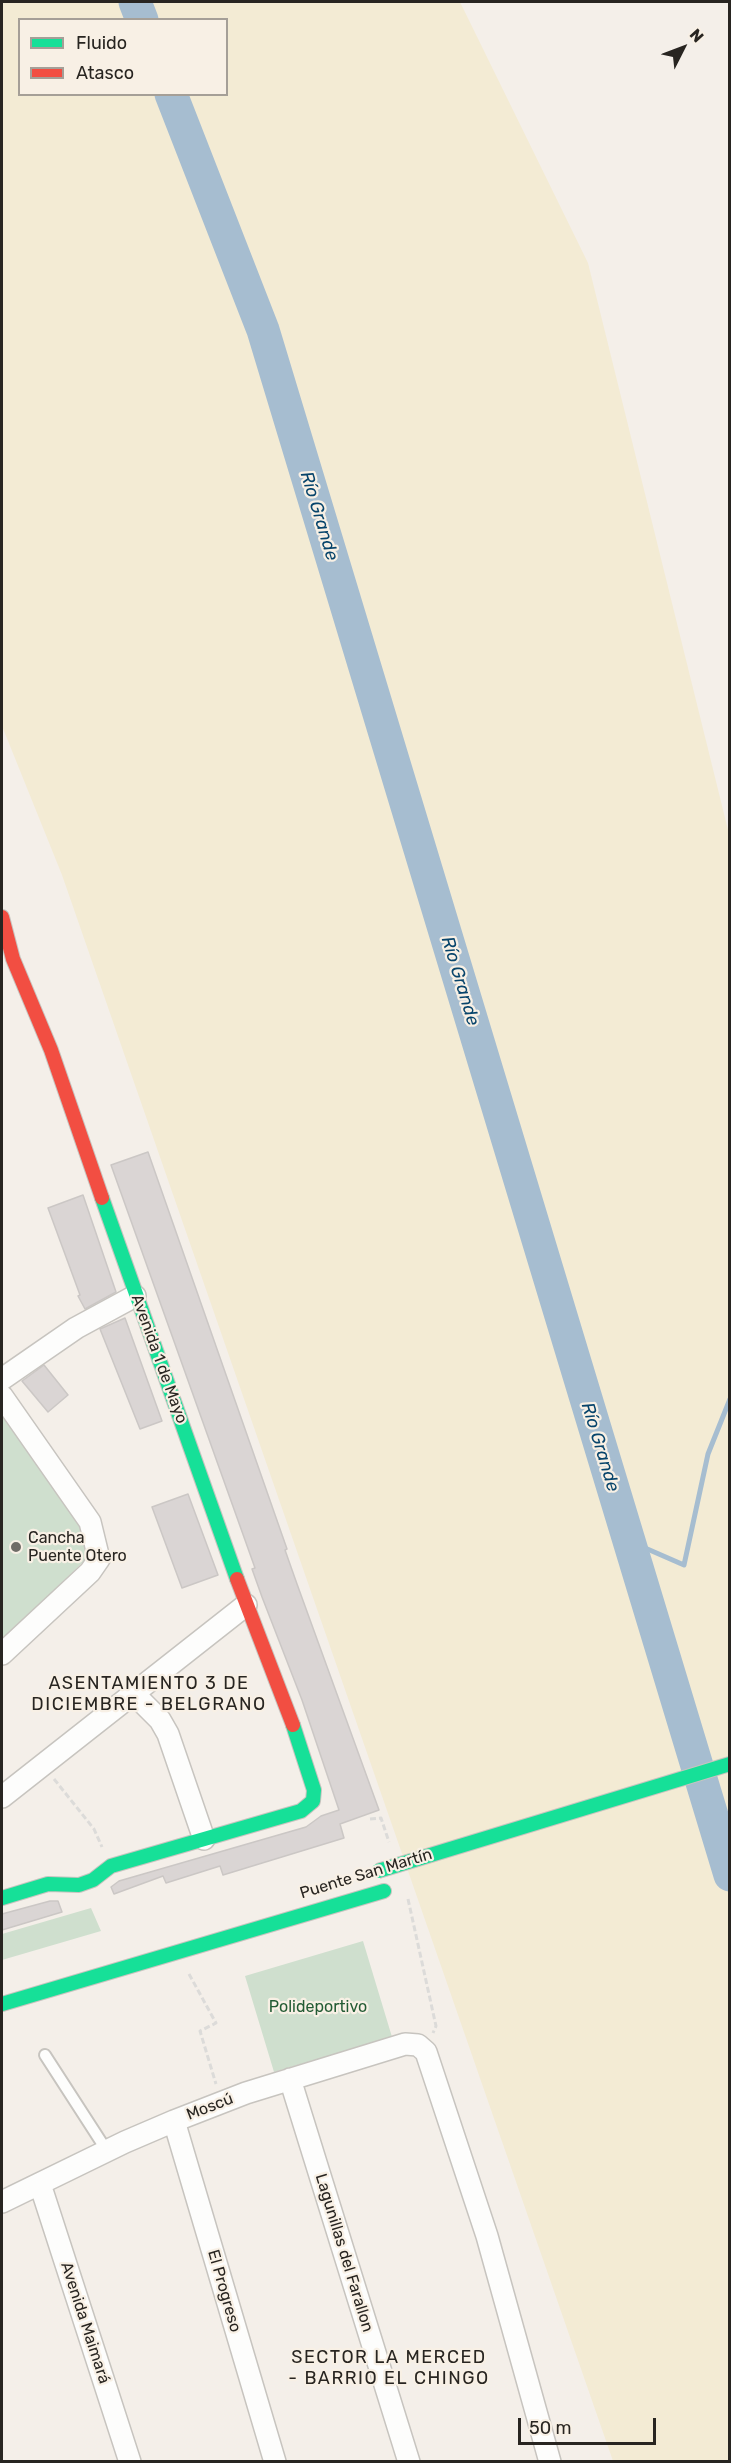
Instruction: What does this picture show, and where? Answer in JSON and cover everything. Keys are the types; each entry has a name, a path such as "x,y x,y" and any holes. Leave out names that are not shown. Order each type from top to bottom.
{"street":[{"name":"Avenida 1 de Mayo","path":"2,917 30,1004 51,1050 135,1296 246,1605 286,1705 314,1790 313,1801 301,1810 204,1839"},
{"path":"2,1379 76,1328 135,1296"},
{"path":"2,1396 90,1522 99,1559 90,1572 2,1654"},
{"path":"2,1797 246,1605"},
{"path":"2,1898 48,1884 79,1885 93,1880 111,1866 204,1839 168,1734 160,1720 133,1693"},
{"name":"Puente San Martín","path":"372,1872 729,1764"},
{"name":"Puente San Martín","path":"2,2004 388,1889"},
{"name":"Moscú","path":"3,2198 40,2184 174,2121 290,2079 405,2044 418,2044 426,2052"},
{"path":"426,2052 487,2236 550,2462"},
{"name":"Lagunillas del Farallon","path":"290,2079 409,2462"},
{"name":"El Progreso","path":"174,2121 275,2462"},
{"name":"Avenida Maimará","path":"40,2184 130,2462"}],"lane":[{"path":"45,2055 107,2151"}],"path":[{"path":"44,1765 94,1829 111,1866"},
{"path":"407,1896 436,2026 426,2052"},
{"path":"177,1952 216,2023 200,2031 222,2103"}],"green space":[{"path":"2,1382 95,1532 87,1558 2,1641"},
{"path":"91,1908 101,1931 2,1960 2,1934"},
{"name":"Polideportivo","path":"363,1941 392,2037 274,2072 245,1976"}],"sand":[{"path":"2,2 460,2 588,263 729,834 729,2461 613,2461 62,875 2,726"}],"building":[{"path":"148,1152 287,1549 285,1550 379,1810 340,1824 344,1838 223,1875 220,1866 166,1883 163,1876 114,1894 111,1887 119,1881 306,1827 321,1816 339,1810 111,1165"},
{"path":"83,1195 116,1292 85,1309 78,1296 80,1295 48,1208"},
{"path":"125,1318 162,1421 140,1429 100,1329"},
{"path":"44,1365 68,1395 48,1412 22,1381"},
{"path":"188,1494 218,1575 182,1588 152,1507"},
{"path":"50,1901 58,1901 62,1912 2,1930 2,1914"}],"waterway":[{"name":"Río Grande","path":"135,2 141,18"},
{"name":"Río Grande","path":"172,96 263,330 730,1875"},
{"path":"629,1541 684,1565 708,1454 730,1399"}],"traffic: fast":[{"path":"102,1198 237,1579"},
{"path":"2,1898 48,1884 79,1885 93,1880 111,1866 301,1811 313,1801 314,1790 293,1725"},
{"path":"378,1871 730,1764"},
{"path":"2,2004 384,1891"}],"traffic: jam":[{"path":"2,917 13,959 51,1050 102,1198"},
{"path":"237,1579 293,1725"}],"place":[{"name":"Cancha Puente Otero","path":"16,1547"}],"district":[{"name":"ASENTAMIENTO 3 DE DICIEMBRE - BELGRANO","path":"149,1694"},
{"name":"SECTOR LA MERCED - BARRIO EL CHINGO","path":"389,2368"}]}
